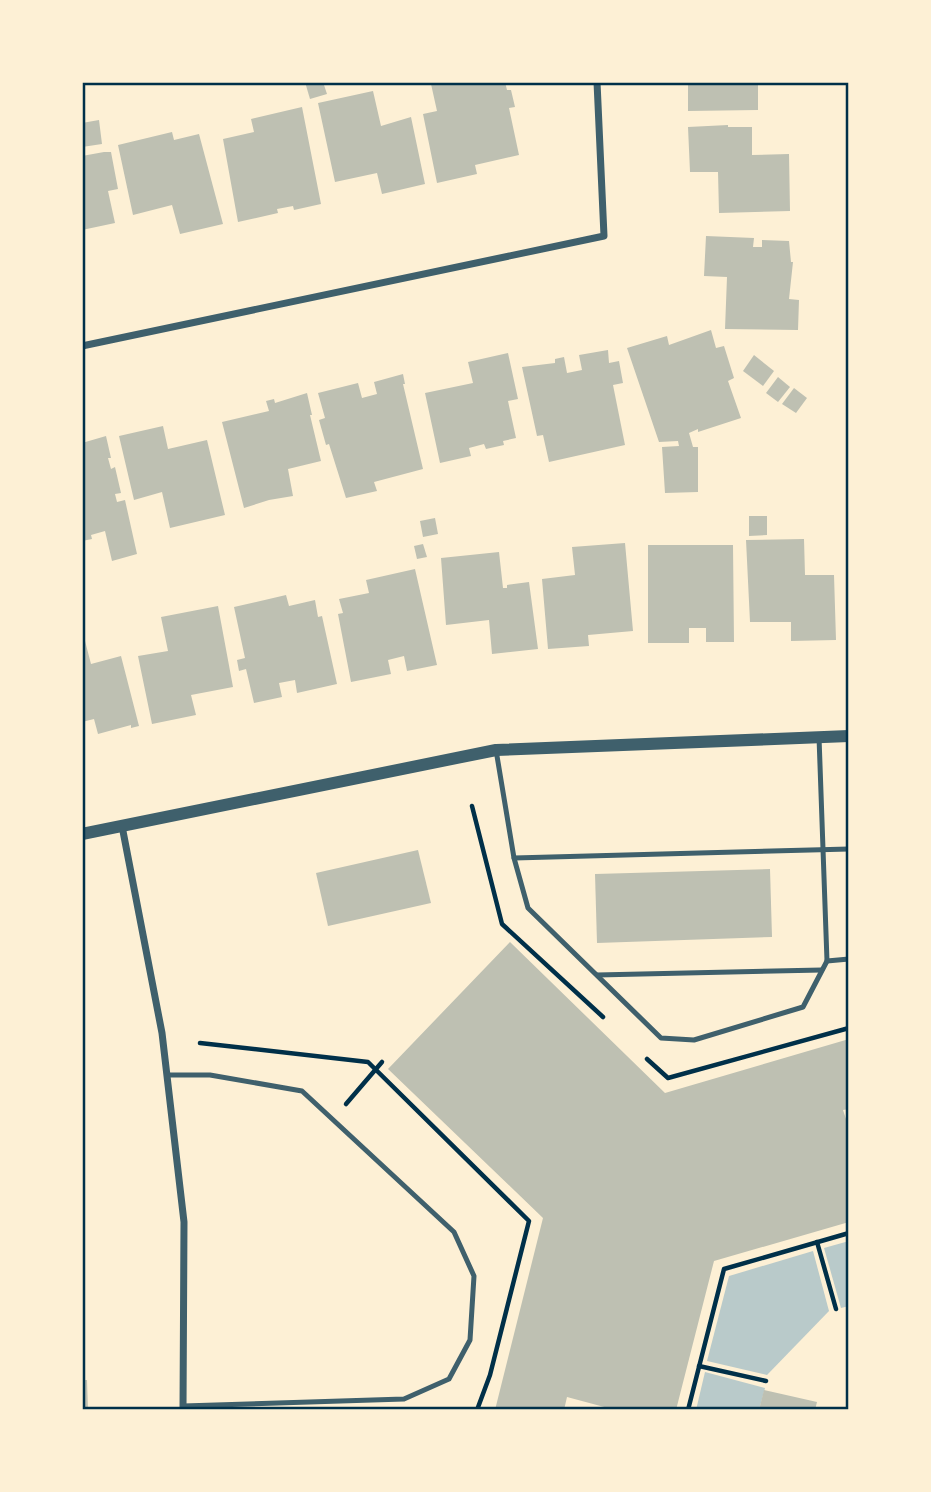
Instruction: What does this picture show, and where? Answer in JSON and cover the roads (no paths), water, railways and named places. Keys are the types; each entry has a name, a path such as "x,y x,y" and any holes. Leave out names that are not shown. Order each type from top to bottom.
{"street":[{"path":"82,346 604,236 597,82"},
{"path":"82,834 496,750 849,736"},
{"path":"122,826 162,1033 184,1222 183,1408"}],"lane":[{"path":"496,750 514,858 528,908 661,1038 694,1040 803,1007 827,961 819,737"},
{"path":"514,858 849,849"},
{"path":"827,961 849,959"},
{"path":"597,975 822,970"},
{"path":"167,1075 205,1074 302,1091 454,1232 474,1276 470,1340 449,1379 404,1399 183,1408"}]}
